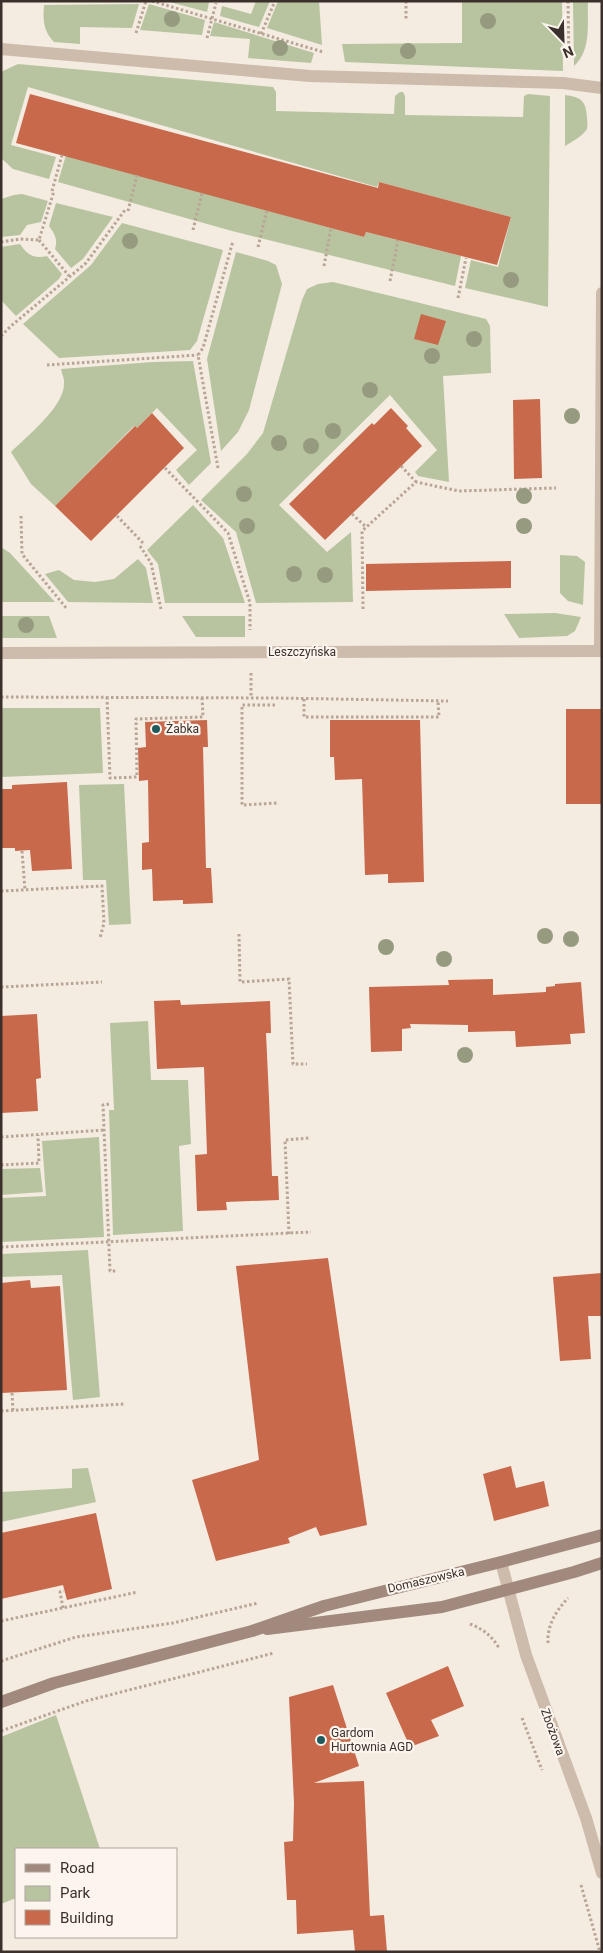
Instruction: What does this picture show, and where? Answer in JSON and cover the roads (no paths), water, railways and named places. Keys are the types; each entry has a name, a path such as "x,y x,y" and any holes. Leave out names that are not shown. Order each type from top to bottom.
{"street":[{"path":"1,49 310,76 564,83 602,88"},
{"path":"601,651 602,292"},
{"name":"Leszczyńska","path":"1,653 601,651"},
{"name":"Domaszowska","path":"1,1702 72,1678 252,1630 324,1606 602,1535"},
{"name":"Zbożowa","path":"501,1562 526,1655 586,1818 602,1873"},
{"name":"Domaszowska","path":"252,1630 282,1628 442,1607 602,1563"}],"place":[{"name":"Żabka","path":"156,729"},
{"name":"Gardom Hurtownia AGD","path":"321,1740"}]}
